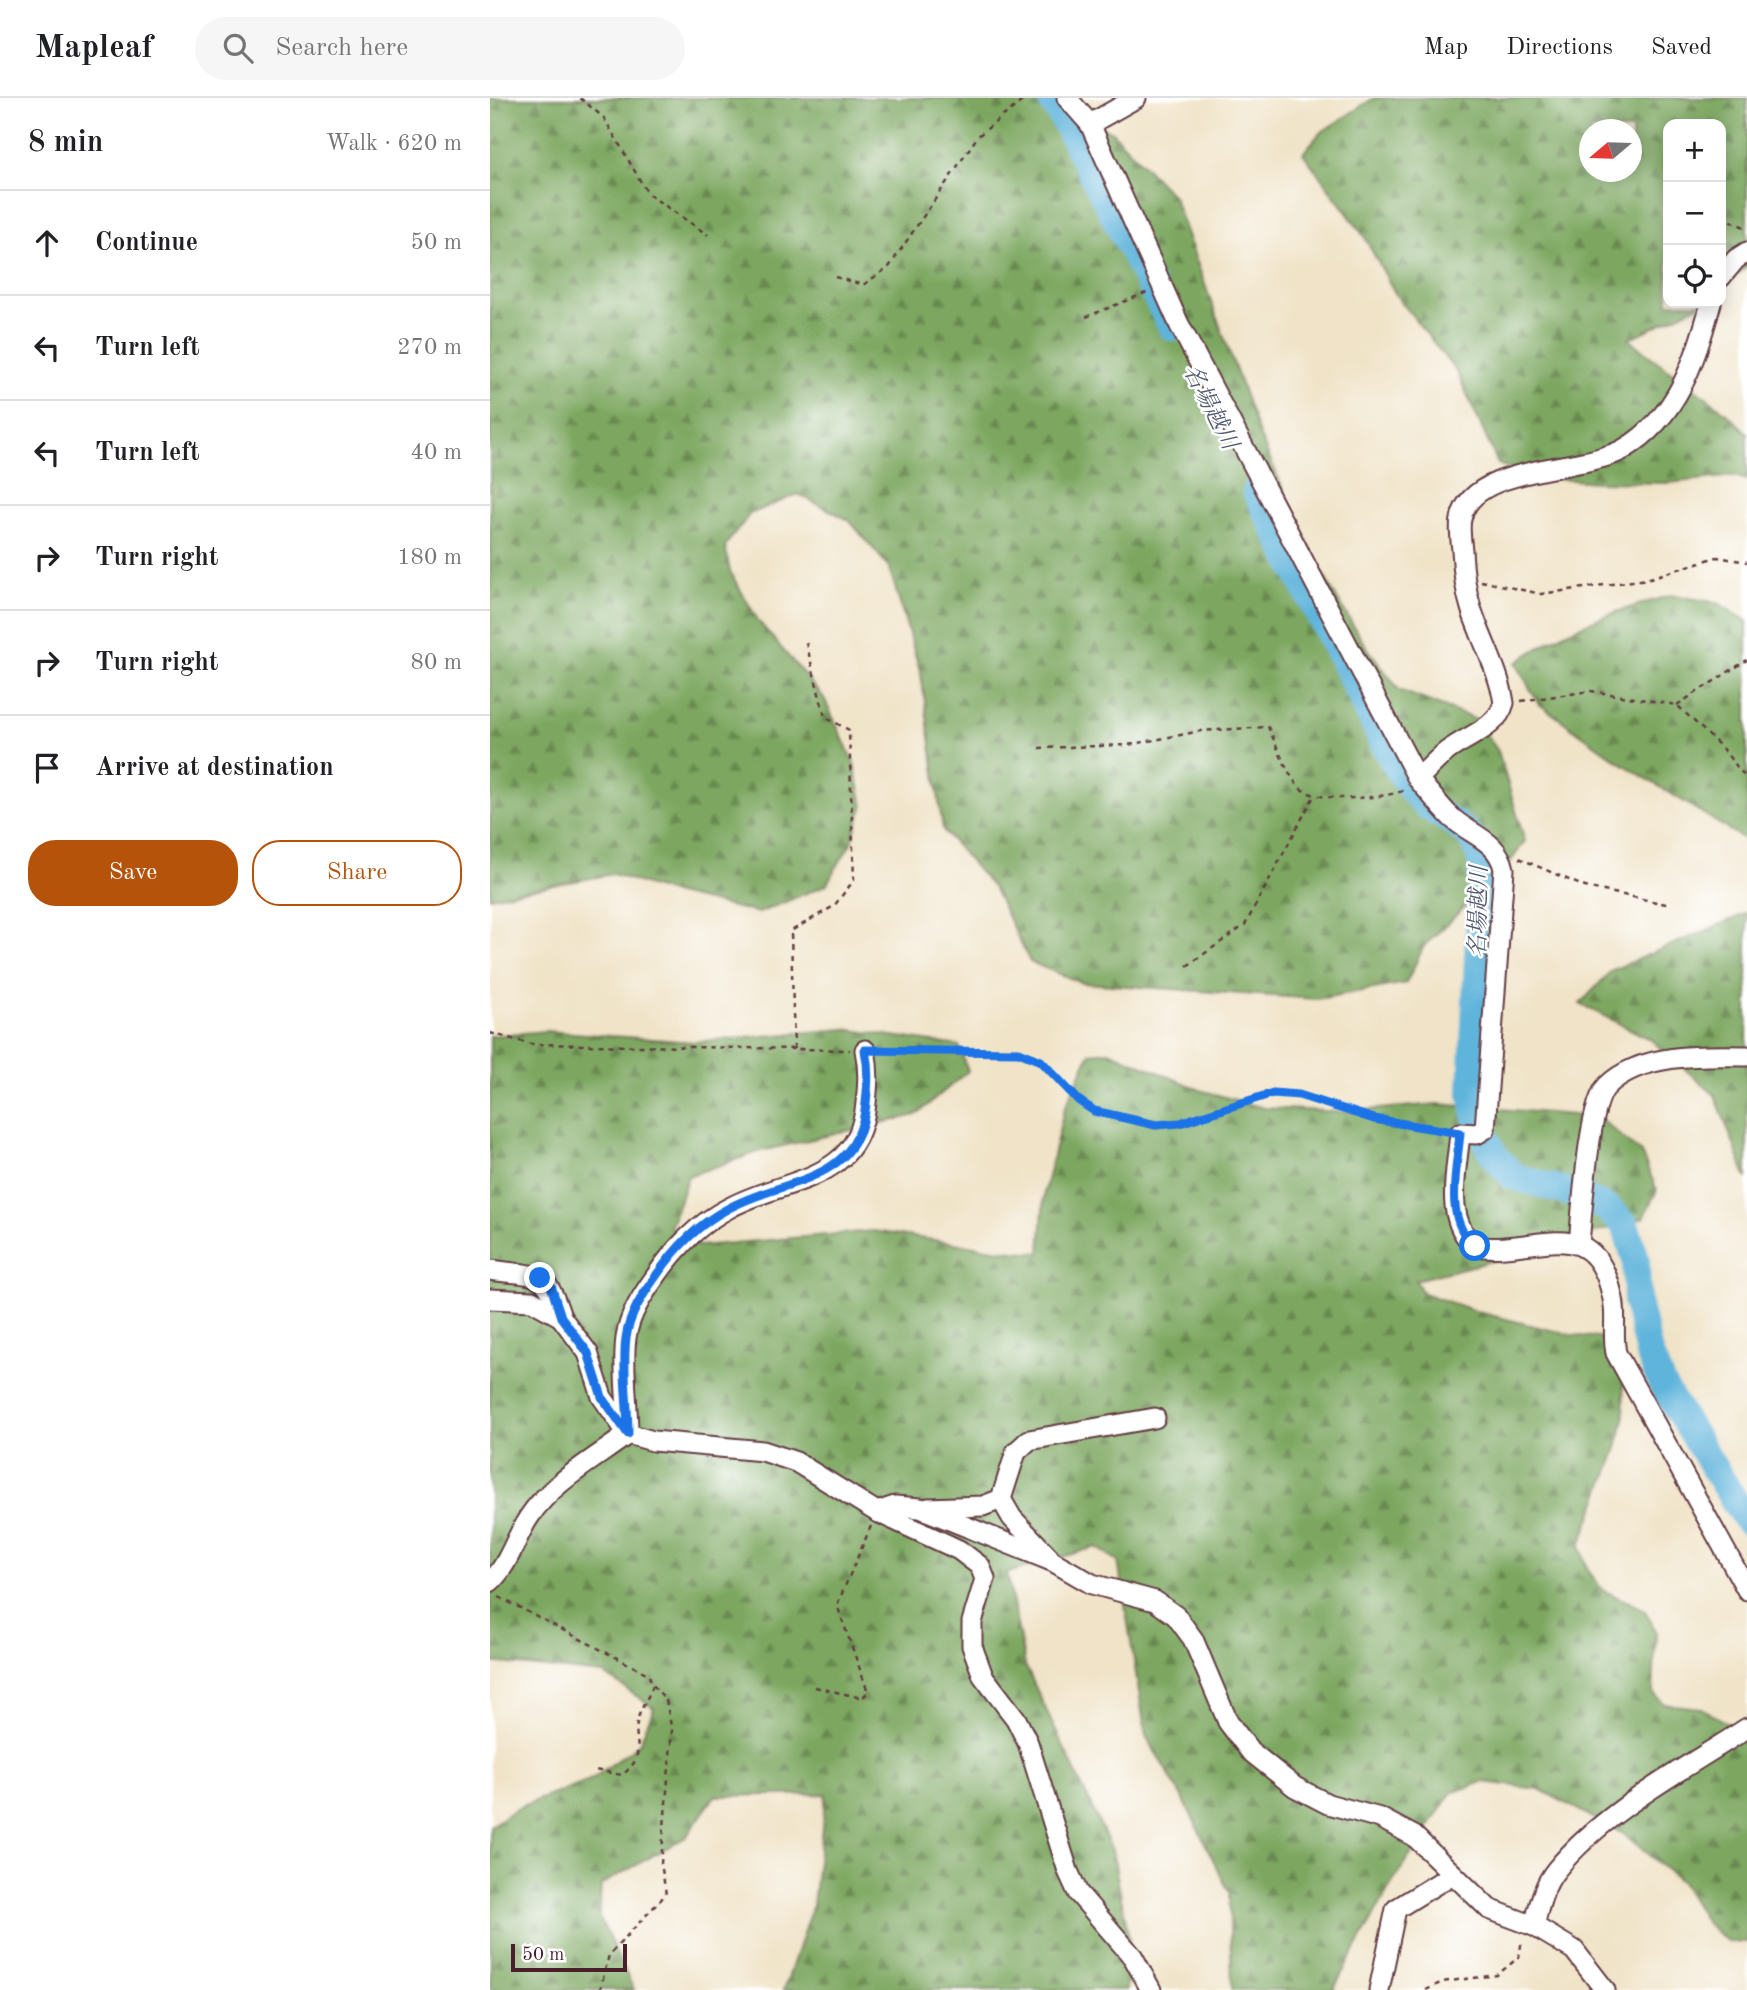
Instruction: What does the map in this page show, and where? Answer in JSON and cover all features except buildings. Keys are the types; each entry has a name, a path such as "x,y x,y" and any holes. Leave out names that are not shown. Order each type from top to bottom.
{"street":[{"path":"1067,98 1090,124 1179,324 1411,785 1496,848 1502,858 1504,869 1485,1129 1467,1134 1455,1212 1464,1237 1475,1246 1490,1249 1557,1241 1579,1244 1599,1259 1608,1277 1614,1304 1612,1332 1616,1353 1747,1590"},
{"path":"1090,124 1136,98"},
{"path":"1726,271 1736,259 1747,252"},
{"path":"1411,785 1447,751 1494,721 1504,703 1471,607 1464,578 1460,520 1474,496 1533,470 1608,457 1642,435 1674,402 1688,377 1710,308"},
{"path":"628,1434 626,1337 639,1300 669,1256 700,1225 732,1206 797,1184 839,1162 855,1146 865,1119 869,1069 865,1050"},
{"path":"1579,1244 1594,1116 1605,1087 1627,1072 1662,1060 1696,1055 1747,1056"},
{"path":"490,1270 540,1278 551,1286 561,1317 588,1353 602,1397 628,1434 653,1441 763,1451 796,1462 877,1512 959,1550 980,1566 985,1580 972,1622 972,1646 983,1676 1016,1719 1028,1743 1068,1871 1078,1893 1133,1957 1151,1990"},
{"path":"490,1299 532,1301 561,1317"},
{"path":"1054,1562 1012,1518 1002,1499 1016,1452 1029,1440 1155,1418"},
{"path":"493,1589 529,1516 554,1488 628,1434"},
{"path":"877,1512 895,1506 983,1506 1002,1499"},
{"path":"920,1508 1054,1562 1092,1584 1155,1601 1176,1616 1193,1640 1228,1722 1250,1751 1295,1787 1328,1804 1380,1818 1414,1836 1489,1909 1534,1926 1574,1950 1605,1990"},
{"path":"1534,1926 1543,1892 1555,1871 1610,1818 1747,1728"},
{"path":"1379,1990 1396,1909 1453,1874"}],"path":[{"path":"580,98 604,118 648,194 708,236"},
{"path":"835,277 863,285 889,267 978,136 1026,98"},
{"path":"1726,218 1747,228"},
{"path":"1086,317 1144,293"},
{"path":"1464,578 1541,594 1647,579 1717,557 1747,562"},
{"path":"794,1049 791,931 834,906 854,880 849,730 825,717 805,639"},
{"path":"1677,705 1747,660"},
{"path":"1504,703 1591,691 1677,705 1721,747 1747,779"},
{"path":"1039,748 1128,745 1201,731 1268,727 1299,788 1314,796 1388,797 1411,785"},
{"path":"1187,966 1245,925 1314,796"},
{"path":"1502,858 1521,858 1586,887 1671,905"},
{"path":"490,1033 531,1044 1019,1052 1041,1061 1078,1100 1094,1111 1156,1125 1180,1123 1273,1093 1299,1095 1374,1119 1467,1134"},
{"path":"815,1687 862,1698 868,1692 837,1605 877,1512"},
{"path":"493,1589 648,1674 653,1685 666,1700 672,1731 661,1863 666,1894 609,1955 600,1990"},
{"path":"595,1770 622,1775 632,1768 639,1753 638,1717 653,1685"},
{"path":"1426,1990 1442,1982 1497,1975 1519,1957 1522,1937 1534,1926"}],"green space":[{"path":"490,98 1045,98 1112,132 1173,196 1260,437 1319,568 1361,639 1399,690 1475,719 1498,751 1525,841 1508,865 1424,946 1406,983 1317,999 1082,983 1030,962 994,889 943,830 921,674 889,567 849,520 798,494 750,514 725,546 730,572 759,622 824,698 854,763 863,806 851,843 826,885 759,913 668,892 613,874 490,897"},
{"path":"1374,98 1747,98 1747,266 1726,285 1726,119 1663,119 1663,308 1693,308 1629,339 1719,407 1747,433 1747,480 1735,476 1668,483 1598,482 1532,477 1498,464 1458,374 1396,295 1364,236 1303,153 1320,133"},
{"path":"1673,595 1718,603 1747,621 1747,841 1615,759 1538,703 1516,663 1572,630 1631,607"},
{"path":"1747,913 1747,1179 1715,1095 1650,1039 1580,1004 1612,970"},
{"path":"845,1029 959,1046 968,1071 916,1115 761,1151 688,1176 670,1228 699,1246 873,1231 1001,1250 1040,1253 1044,1193 1064,1110 1090,1053 1109,1051 1200,1090 1264,1108 1343,1112 1438,1104 1598,1117 1641,1153 1657,1190 1643,1218 1541,1249 1415,1280 1423,1293 1478,1312 1571,1335 1602,1338 1623,1371 1624,1421 1616,1451 1580,1546 1588,1570 1602,1590 1644,1609 1656,1631 1653,1693 1664,1704 1701,1708 1747,1734 1747,1942 1728,1942 1707,1924 1681,1882 1624,1834 1539,1789 1483,1782 1451,1793 1391,1885 1333,1990 1232,1990 1229,1892 1186,1804 1146,1736 1118,1561 1096,1547 1007,1573 1025,1665 1112,1850 1129,1938 1126,1990 784,1990 813,1904 826,1794 715,1796 686,1837 601,1885 599,1917 634,1990 491,1990 490,1826 520,1807 592,1779 639,1744 654,1708 604,1674 490,1662 490,1036 546,1031 693,1042"}],"waterway":[{"name":"名場越川","path":"1050,98 1172,327"},
{"name":"名場越川","path":"1256,491 1404,778 1422,801 1462,829 1477,849 1482,864 1472,1093 1478,1124 1494,1155 1513,1176 1581,1196 1608,1209 1625,1225 1636,1260 1637,1302 1649,1353 1662,1385 1747,1521"}],"route":[{"path":"540,1278 551,1286 561,1317 575,1331 588,1353 602,1397 628,1434 626,1337 639,1300 669,1256 700,1225 732,1206 797,1184 839,1162 855,1146 865,1119 869,1069 865,1050 1019,1052 1041,1061 1078,1100 1094,1111 1156,1125 1180,1123 1250,1098 1273,1093 1299,1095 1374,1119 1460,1133 1455,1212 1464,1237 1475,1246"}]}
